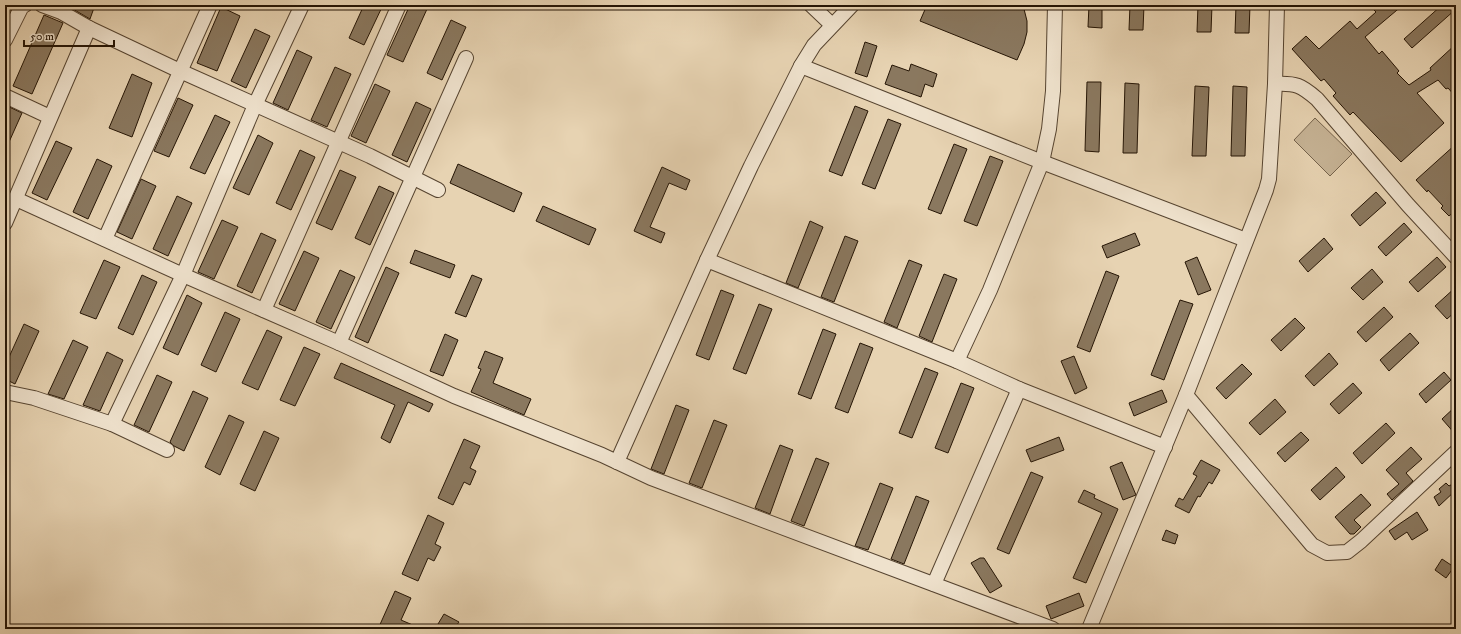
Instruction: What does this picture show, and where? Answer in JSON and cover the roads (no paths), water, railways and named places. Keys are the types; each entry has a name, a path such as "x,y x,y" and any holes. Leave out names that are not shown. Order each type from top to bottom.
{"street":[{"path":"5,40 17,14 22,6 25,5"},
{"path":"42,5 61,12 89,28 180,71 338,141 438,190"},
{"path":"105,239 210,5"},
{"path":"112,424 183,275 255,105 302,5"},
{"path":"264,310 399,5"},
{"path":"811,5 832,25"},
{"path":"617,462 707,260 751,166 801,66 814,45 852,5"},
{"path":"957,362 990,290 1042,162 1049,129 1053,91 1055,5"},
{"path":"1089,629 1165,448 1266,190 1275,84 1277,5"},
{"path":"5,223 12,200 89,28"},
{"path":"339,342 466,58"},
{"path":"801,66 1042,162 1246,240"},
{"path":"1275,84 1290,83 1305,88 1317,99 1408,205 1456,257"},
{"path":"5,96 50,117"},
{"path":"12,200 105,239 183,275 339,342 454,396 617,462 658,481 1053,629"},
{"path":"707,260 957,362 1018,389 1165,448"},
{"path":"934,584 1018,389"},
{"path":"5,392 34,398 112,424 167,450"},
{"path":"1186,395 1312,546 1327,553 1347,552 1361,541 1456,452"}]}
